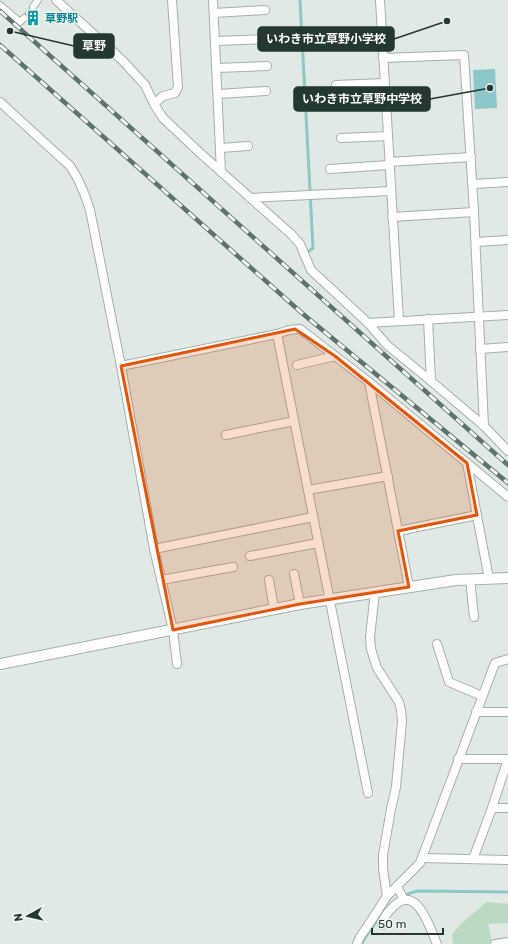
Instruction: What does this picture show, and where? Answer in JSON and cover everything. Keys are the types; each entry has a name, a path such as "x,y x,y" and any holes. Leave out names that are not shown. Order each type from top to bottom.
{"street":[{"path":"33,7 38,0"},
{"path":"56,0 146,84 154,104 163,118 198,152 291,234 300,244 311,270 368,323 386,345 484,426 508,451"},
{"path":"154,104 163,96 175,93 178,87 172,0"},
{"path":"213,0 221,172"},
{"path":"380,0 399,321"},
{"path":"0,5 20,22 24,18"},
{"path":"214,12 265,10"},
{"path":"333,34 382,32"},
{"path":"216,41 270,39"},
{"path":"383,58 464,54 473,184 484,426"},
{"path":"217,68 267,66"},
{"path":"336,85 384,83"},
{"path":"218,94 266,92"},
{"path":"0,102 70,166 79,178 90,210 121,366 154,549 173,630 177,664"},
{"path":"340,138 388,136"},
{"path":"221,148 248,146"},
{"path":"330,168 471,158"},
{"path":"473,184 508,182"},
{"path":"250,198 391,191"},
{"path":"392,217 474,212"},
{"path":"476,242 508,240"},
{"path":"368,323 508,315"},
{"path":"428,319 431,381"},
{"path":"121,366 277,334 289,330 300,329 369,382 508,497"},
{"path":"277,334 368,793"},
{"path":"480,349 508,347"},
{"path":"298,365 335,356"},
{"path":"369,382 409,587"},
{"path":"226,435 294,421"},
{"path":"467,463 489,579"},
{"path":"308,490 388,476"},
{"path":"398,531 477,515"},
{"path":"154,549 313,517"},
{"path":"250,556 318,543"},
{"path":"161,580 233,567"},
{"path":"294,574 300,604"},
{"path":"0,664 300,604 470,579 508,578"},
{"path":"470,579 474,617"},
{"path":"269,580 274,609"},
{"path":"375,592 370,637 371,648 377,668 399,702 402,716 396,787 384,856 383,869 387,896"},
{"path":"437,644 449,682 482,696"},
{"path":"357,944 387,896 420,863 495,663 508,658"},
{"path":"476,712 508,712"},
{"path":"458,759 508,759 473,859"},
{"path":"492,808 508,808"},
{"path":"422,858 508,860"},
{"path":"397,886 404,900"},
{"path":"382,926 382,921 397,903 404,900 410,900 422,911 437,944"},
{"path":"495,944 508,942"}],"highlighted area":[{"path":"295,329 335,356 467,463 477,515 398,531 409,587 300,604 173,630 121,366"}],"green space":[{"path":"487,902 508,904 508,923 488,924 493,944 453,944 452,934 464,921"}],"water":[{"path":"495,69 497,108 475,109 473,70"}],"waterway":[{"path":"300,0 313,248 308,252"},
{"path":"362,944 366,936 386,909 391,904 410,893 418,891 508,892"}],"tunnel":[{"path":"24,18 33,7"}],"railway":[{"path":"0,11 508,465"},
{"path":"0,45 303,314 508,483"}],"place":[{"name":"草野駅","path":"33,18"},
{"name":"いわき市立草野小学校","path":"447,21"},
{"name":"草野","path":"10,31"},
{"name":"いわき市立草野中学校","path":"490,88"}]}
